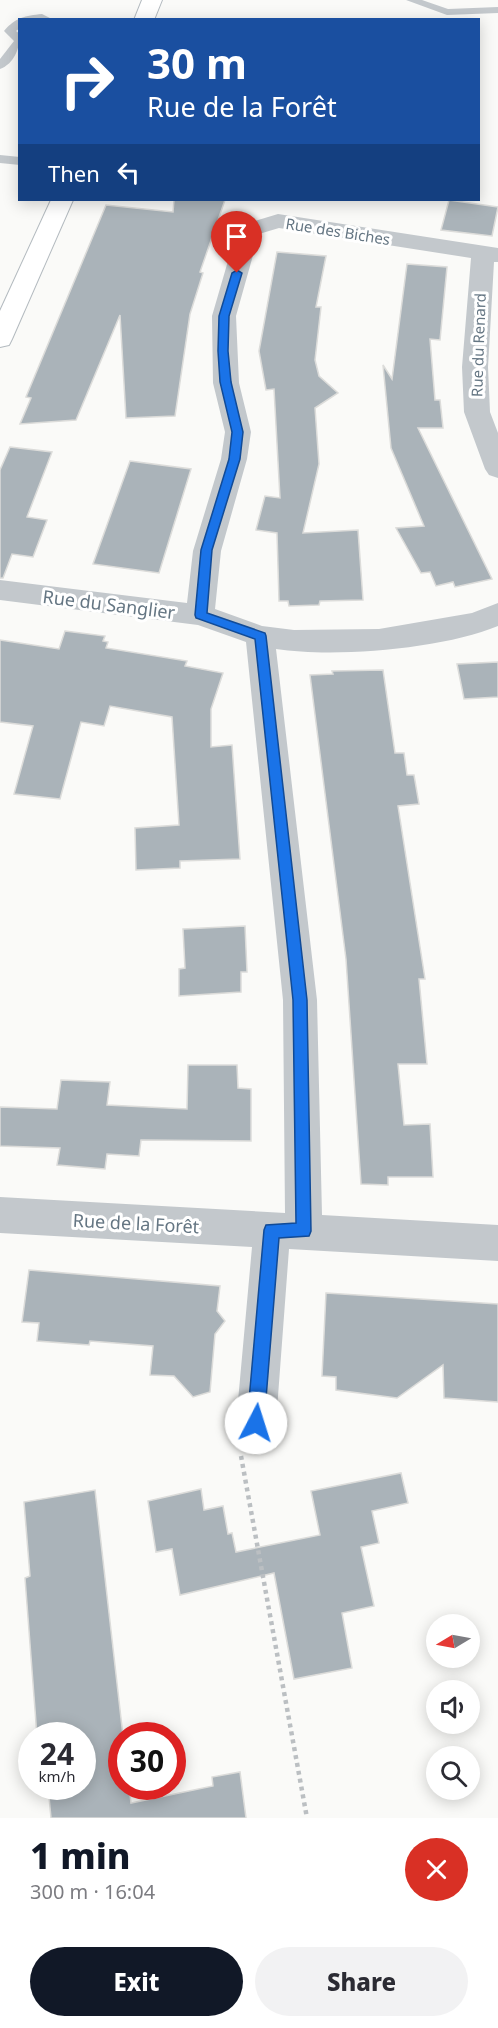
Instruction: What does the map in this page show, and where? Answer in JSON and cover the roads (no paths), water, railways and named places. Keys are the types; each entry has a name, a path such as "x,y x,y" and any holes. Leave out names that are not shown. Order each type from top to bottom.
{"street":[{"path":"145,18 152,0"},
{"path":"0,339 62,201"},
{"name":"Rue des Biches","path":"201,615 207,550 234,459 238,432 226,382 223,351 224,316 249,230 278,221 490,255"},
{"name":"Rue du Renard","path":"490,255 475,367 477,412 498,469"},
{"name":"Rue du Sanglier","path":"0,590 201,615 260,636 324,643 379,640 476,623 498,614"},
{"path":"256,1423 288,1231 300,1000 260,636"},
{"name":"Rue de la Forêt","path":"0,1215 498,1243"}],"lane":[{"path":"411,0 447,12 496,7"},
{"path":"18,23 10,31 18,39"},
{"path":"0,66 18,44"},
{"path":"0,159 18,161"}]}
